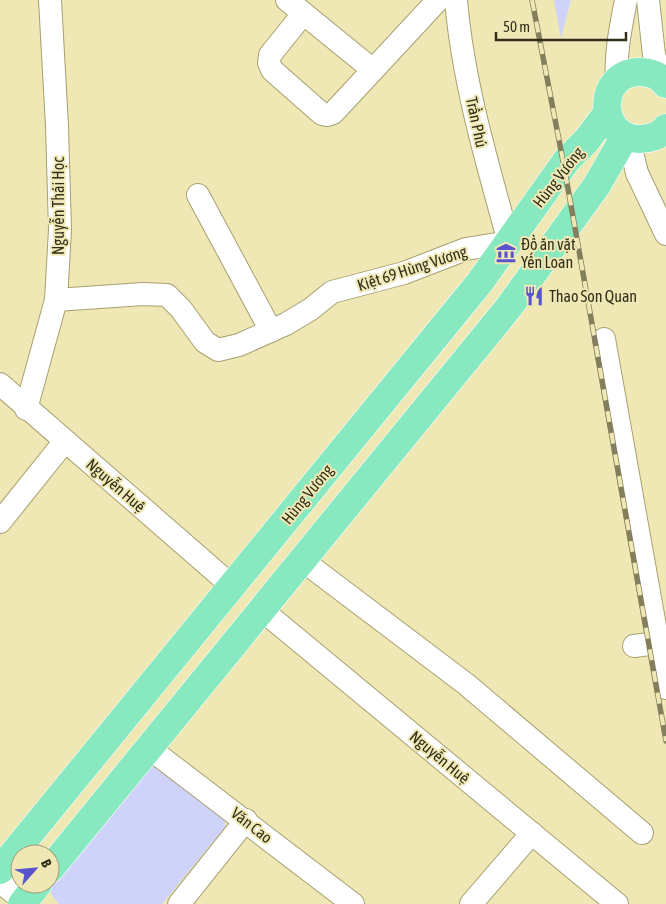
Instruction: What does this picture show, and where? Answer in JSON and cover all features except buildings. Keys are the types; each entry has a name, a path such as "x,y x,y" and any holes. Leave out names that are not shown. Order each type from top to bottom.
{"main road":[{"path":"665,81 647,72 631,72 617,80 609,90 606,103 607,113 615,128 625,136 638,139 665,135"},
{"name":"Hùng Vương","path":"0,870 474,290 567,160 587,140 607,113"},
{"name":"Hùng Vương","path":"60,858 509,307 597,185 625,136"},
{"path":"232,586 262,610"}],"street":[{"name":"Nguyễn Thái Học","path":"26,409 56,300 60,230 57,126 50,0"},
{"path":"373,70 295,7 270,55 269,63 272,70 322,114 333,113 373,70 438,0"},
{"name":"Trần Phú","path":"456,0 458,26 480,139 509,242"},
{"path":"617,80 616,67 619,38 626,0"},
{"path":"648,0 654,55 665,81"},
{"path":"625,136 631,148 637,173 656,214 666,229"},
{"path":"198,195 271,331"},
{"name":"Kiệt 69 Hùng Vương","path":"56,300 143,294 167,295 181,309 205,342 218,350 239,346 271,331 311,309 332,292 404,273 466,249 509,242"},
{"path":"604,339 662,646 666,688"},
{"name":"Nguyễn Huệ","path":"0,384 26,409 232,586"},
{"path":"0,522 65,441"},
{"path":"302,560 466,684 642,833"},
{"name":"Nguyễn Huệ","path":"262,610 617,904"},
{"path":"634,646 649,644 662,646"},
{"name":"Văn Cao","path":"149,748 246,820 353,904"},
{"path":"179,904 246,820"},
{"path":"471,904 532,833"},
{"path":"0,882 28,898"}],"shaded area":[{"path":"554,0 571,0 561,38"},
{"path":"152,764 222,815 225,822 225,827 162,904 59,904 51,894 60,894 60,870"}],"railway":[{"path":"532,0 564,166 666,741"}],"place":[{"name":"Đồ ăn vặt Yến Loan","path":"506,253"},
{"name":"Thao Son Quan","path":"534,296"}]}
